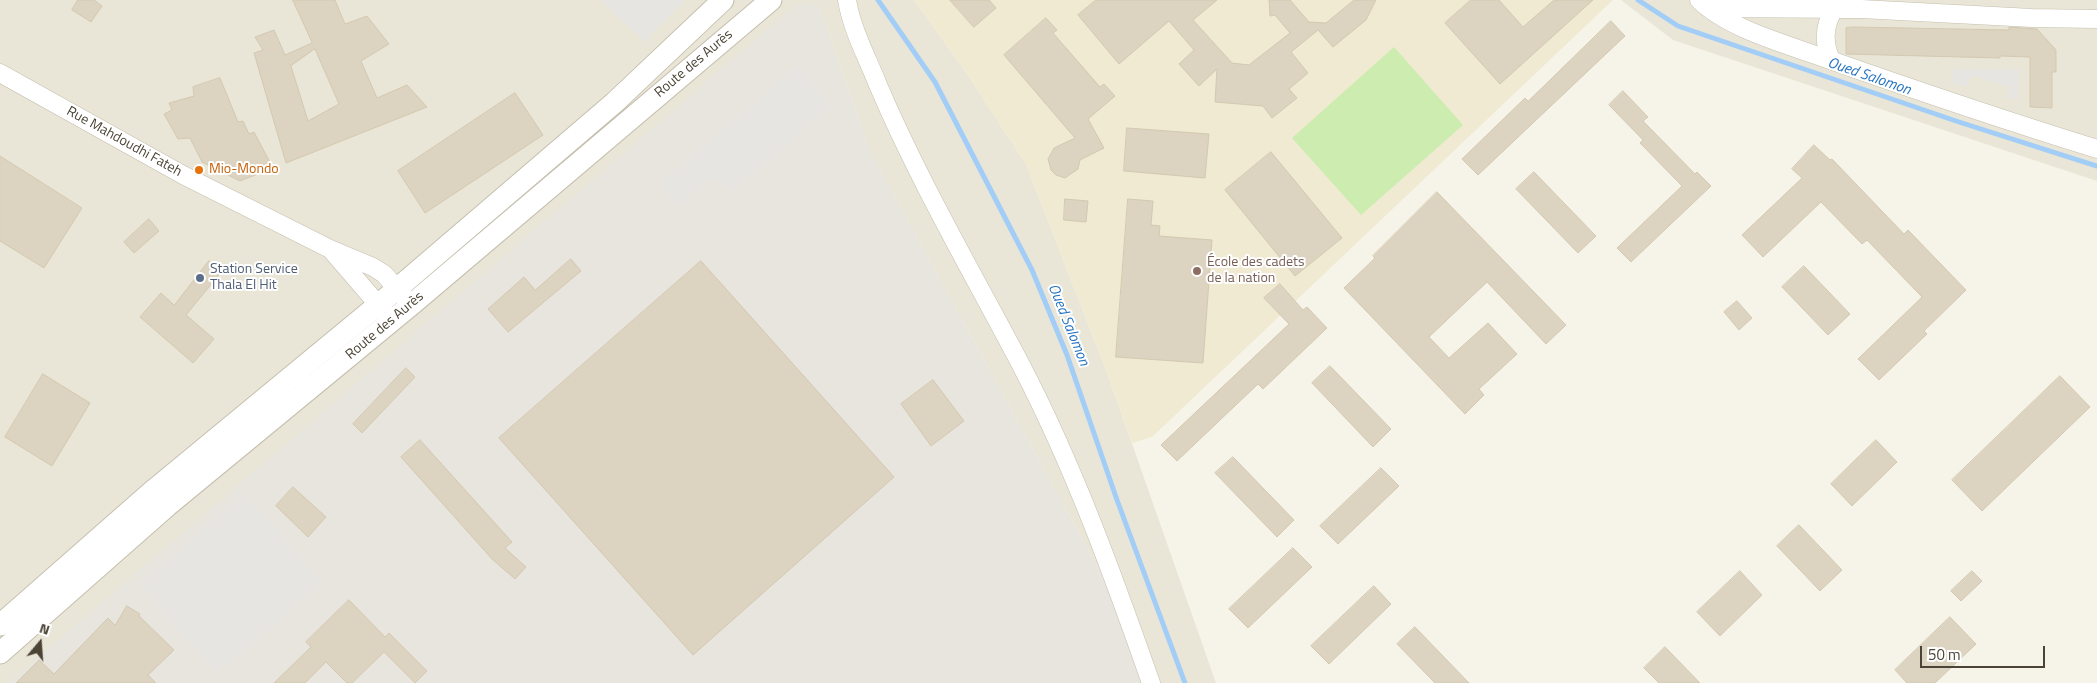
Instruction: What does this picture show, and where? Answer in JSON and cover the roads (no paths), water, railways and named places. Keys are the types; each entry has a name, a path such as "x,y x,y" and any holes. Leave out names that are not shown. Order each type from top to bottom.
{"street":[{"name":"Route des Aurès","path":"0,653 385,313 396,288 614,103 723,0"},
{"name":"Route des Aurès","path":"0,625 156,489 385,313 411,304 771,0"},
{"path":"834,0 850,18"},
{"path":"847,0 850,18 891,115 920,175 1022,366 1070,468 1110,566 1151,683"},
{"path":"1703,4 1834,10 1862,5 2022,18 2097,19"},
{"path":"1703,4 1733,24 1949,102 2097,149"},
{"path":"1831,60 1826,47 1825,34 1828,21 1834,10"},
{"name":"Rue Mahdoudhi Fateh","path":"0,73 183,175 330,249 378,270 411,304"},
{"name":"Rue Mahdoudhi Fateh","path":"330,249 385,313"}],"waterway":[{"name":"Oued Salomon","path":"878,0 935,82 1032,270 1067,355 1117,500 1185,683"},
{"name":"Oued Salomon","path":"1638,0 1678,26 1959,122 2097,166"}],"place":[{"name":"Mio-Mondo","path":"199,170"},
{"name":"École des cadets de la nation","path":"1197,271"},
{"name":"Station Service Thala El Hit","path":"200,278"}]}
